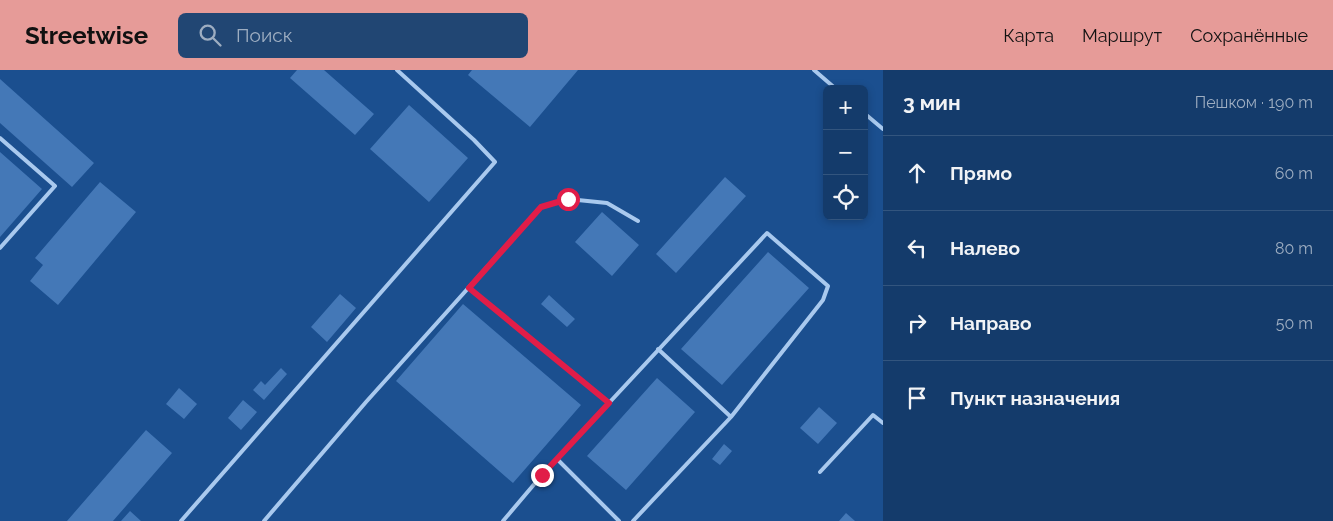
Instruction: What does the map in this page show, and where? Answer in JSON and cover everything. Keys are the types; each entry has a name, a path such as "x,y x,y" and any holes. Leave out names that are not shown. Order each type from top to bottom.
{"lane":[{"path":"181,521 495,162 474,140 397,70"},
{"path":"814,70 831,85"},
{"path":"868,116 883,129"},
{"path":"0,138 55,186 0,248"},
{"path":"264,521 366,402 541,207 568,199 607,202 638,221"},
{"path":"503,521 557,459 766,232 828,286 823,300 731,417 634,521"},
{"path":"469,288 609,403"},
{"path":"658,349 731,417"},
{"path":"820,472 873,415 883,423"},
{"path":"557,459 619,521"}],"building":[{"path":"297,70 324,70 374,114 355,135 290,78"},
{"path":"472,70 578,70 530,127 468,75"},
{"path":"0,79 94,163 72,187 0,123"},
{"path":"409,105 468,158 429,202 370,149"},
{"path":"0,152 42,189 0,237"},
{"path":"725,177 746,196 676,273 656,254"},
{"path":"100,182 136,212 58,305 30,281 43,265 35,258"},
{"path":"602,212 639,245 612,276 575,242"},
{"path":"768,252 809,288 722,385 681,349"},
{"path":"340,294 356,308 327,342 311,327"},
{"path":"549,295 575,319 567,327 541,304"},
{"path":"463,304 581,405 513,483 396,381"},
{"path":"281,368 287,374 264,400 253,390 261,381 265,385"},
{"path":"657,378 695,412 626,490 587,456"},
{"path":"179,388 197,404 184,419 166,404"},
{"path":"243,400 257,412 241,430 228,418"},
{"path":"819,407 837,423 818,444 800,428"},
{"path":"146,430 172,453 113,521 67,521"},
{"path":"724,444 732,451 720,465 712,459"},
{"path":"130,511 141,521 121,521"},
{"path":"846,513 855,521 839,521"}],"route":[{"path":"542,475 609,403 469,288 541,207 568,199"}]}
